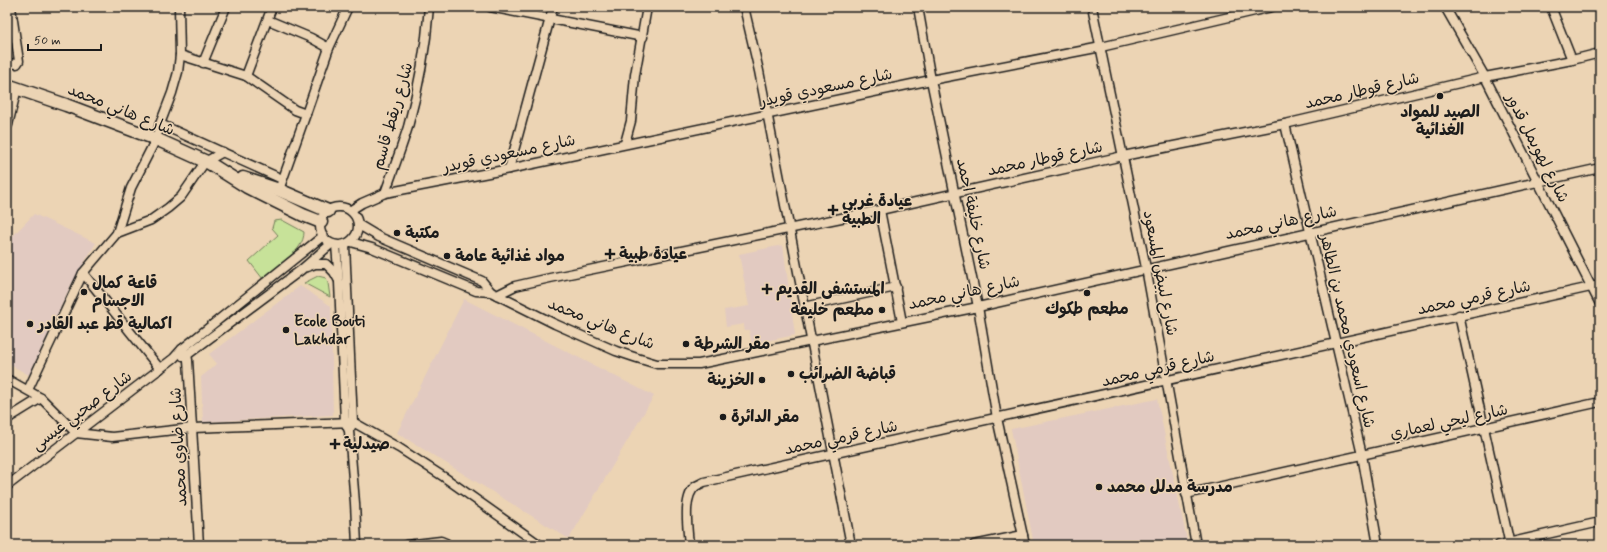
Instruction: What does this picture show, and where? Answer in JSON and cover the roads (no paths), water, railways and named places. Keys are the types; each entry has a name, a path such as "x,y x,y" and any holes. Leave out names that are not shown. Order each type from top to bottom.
{"street":[{"path":"7,63 17,64 19,61 11,7"},
{"path":"28,390 83,273 117,232 131,188 156,140 178,72 180,55 179,7"},
{"path":"203,63 226,7"},
{"path":"246,76 272,7"},
{"path":"160,124 223,152 281,184 299,137 329,48 348,7"},
{"name":"شارع ريقط قاسم","path":"351,210 362,203 385,193 408,127 417,92 426,45 429,7"},
{"path":"490,7 643,37"},
{"path":"508,169 553,7"},
{"path":"626,143 632,121 635,75 643,37 647,7"},
{"path":"744,7 759,70 766,114 790,229 832,455 851,545"},
{"name":"شارع خليفة احمد","path":"918,7 931,80 978,306 997,418 1025,545"},
{"name":"شارع لبيض المسعود","path":"1092,7 1146,268 1196,545"},
{"name":"شارع مسعودي قويدر","path":"385,193 508,169 931,80 1100,47 1272,7"},
{"name":"شارع لهويمل قدور","path":"1445,7 1485,77 1600,304"},
{"path":"1551,7 1572,60"},
{"path":"268,20 311,38 329,48"},
{"name":"شارع قوطار محمد","path":"494,293 515,286 880,210 1123,156 1285,124 1485,77 1600,53"},
{"path":"180,55 246,76 295,110 306,114"},
{"path":"8,125 12,87"},
{"name":"شارع هاني محمد","path":"12,87 66,105 156,140 205,162 221,170 247,187 303,215 321,222"},
{"name":"شارع اسعودي محمد بن الطاهر","path":"1285,124 1362,455 1378,545"},
{"path":"117,232 151,220 174,204 181,197 205,162 223,152"},
{"name":"شارع هاني محمد","path":"348,244 372,248 476,291 494,293 555,324 616,351 657,364 708,363 1310,234 1600,168"},
{"name":"شارع هاني محمد","path":"221,170 281,184 328,211"},
{"path":"333,245 348,244 355,238 359,225 357,218 351,210 336,207 328,211 322,218 320,229 323,236 333,245 339,282 349,422"},
{"path":"880,210 902,322"},
{"path":"359,225 379,237 482,281 494,293"},
{"name":"شارع صحبي عيسى","path":"184,352 323,236"},
{"path":"348,244 349,431 357,545"},
{"name":"شارع صحبي عيسى","path":"7,486 174,358 301,270 333,245"},
{"name":"شارع صحبي عيسى","path":"301,270 315,264 326,264 334,272 339,282"},
{"path":"83,273 160,369"},
{"name":"شارع قرمي محمد","path":"689,545 687,507 691,492 695,486 704,482 1600,285"},
{"path":"804,307 896,287"},
{"path":"1459,315 1510,544"},
{"name":"شارع ضاوي محمد","path":"184,352 192,428 199,545"},
{"path":"7,379 41,398 76,433 112,437 192,428 349,422 399,448 444,477 540,545"},
{"path":"7,419 41,398"},
{"name":"شارع ليحي لعماري","path":"1186,494 1600,402"},
{"path":"1499,545 1510,544 1600,522"},
{"path":"974,545 1023,535"},
{"path":"406,545 434,541 447,544"}],"place":[{"name":"الصيد للمواد الغذائية","path":"1440,96"},
{"name":"عيادة غربي الطبية","path":"833,210"},
{"name":"مكتبة","path":"397,233"},
{"name":"عيادة طبية","path":"610,254"},
{"name":"مواد غذائية عامة","path":"447,256"},
{"name":"المستشفى القديم","path":"767,289"},
{"name":"قاعة كمال الاجسام","path":"84,292"},
{"name":"مطعم طكوك","path":"1087,293"},
{"name":"مطعم خليفة","path":"882,310"},
{"name":"اكمالية قط عبد القادر","path":"30,324"},
{"name":"Ecole Bouti Lakhdar","path":"286,330"},
{"name":"مقر الشرطة","path":"686,344"},
{"name":"قباضة الضرائب","path":"791,374"},
{"name":"الخزينة","path":"762,380"},
{"name":"مقر الدائرة","path":"723,417"},
{"name":"صيدلية","path":"335,444"},
{"name":"مدرسة مدلل محمد","path":"1099,487"}]}
